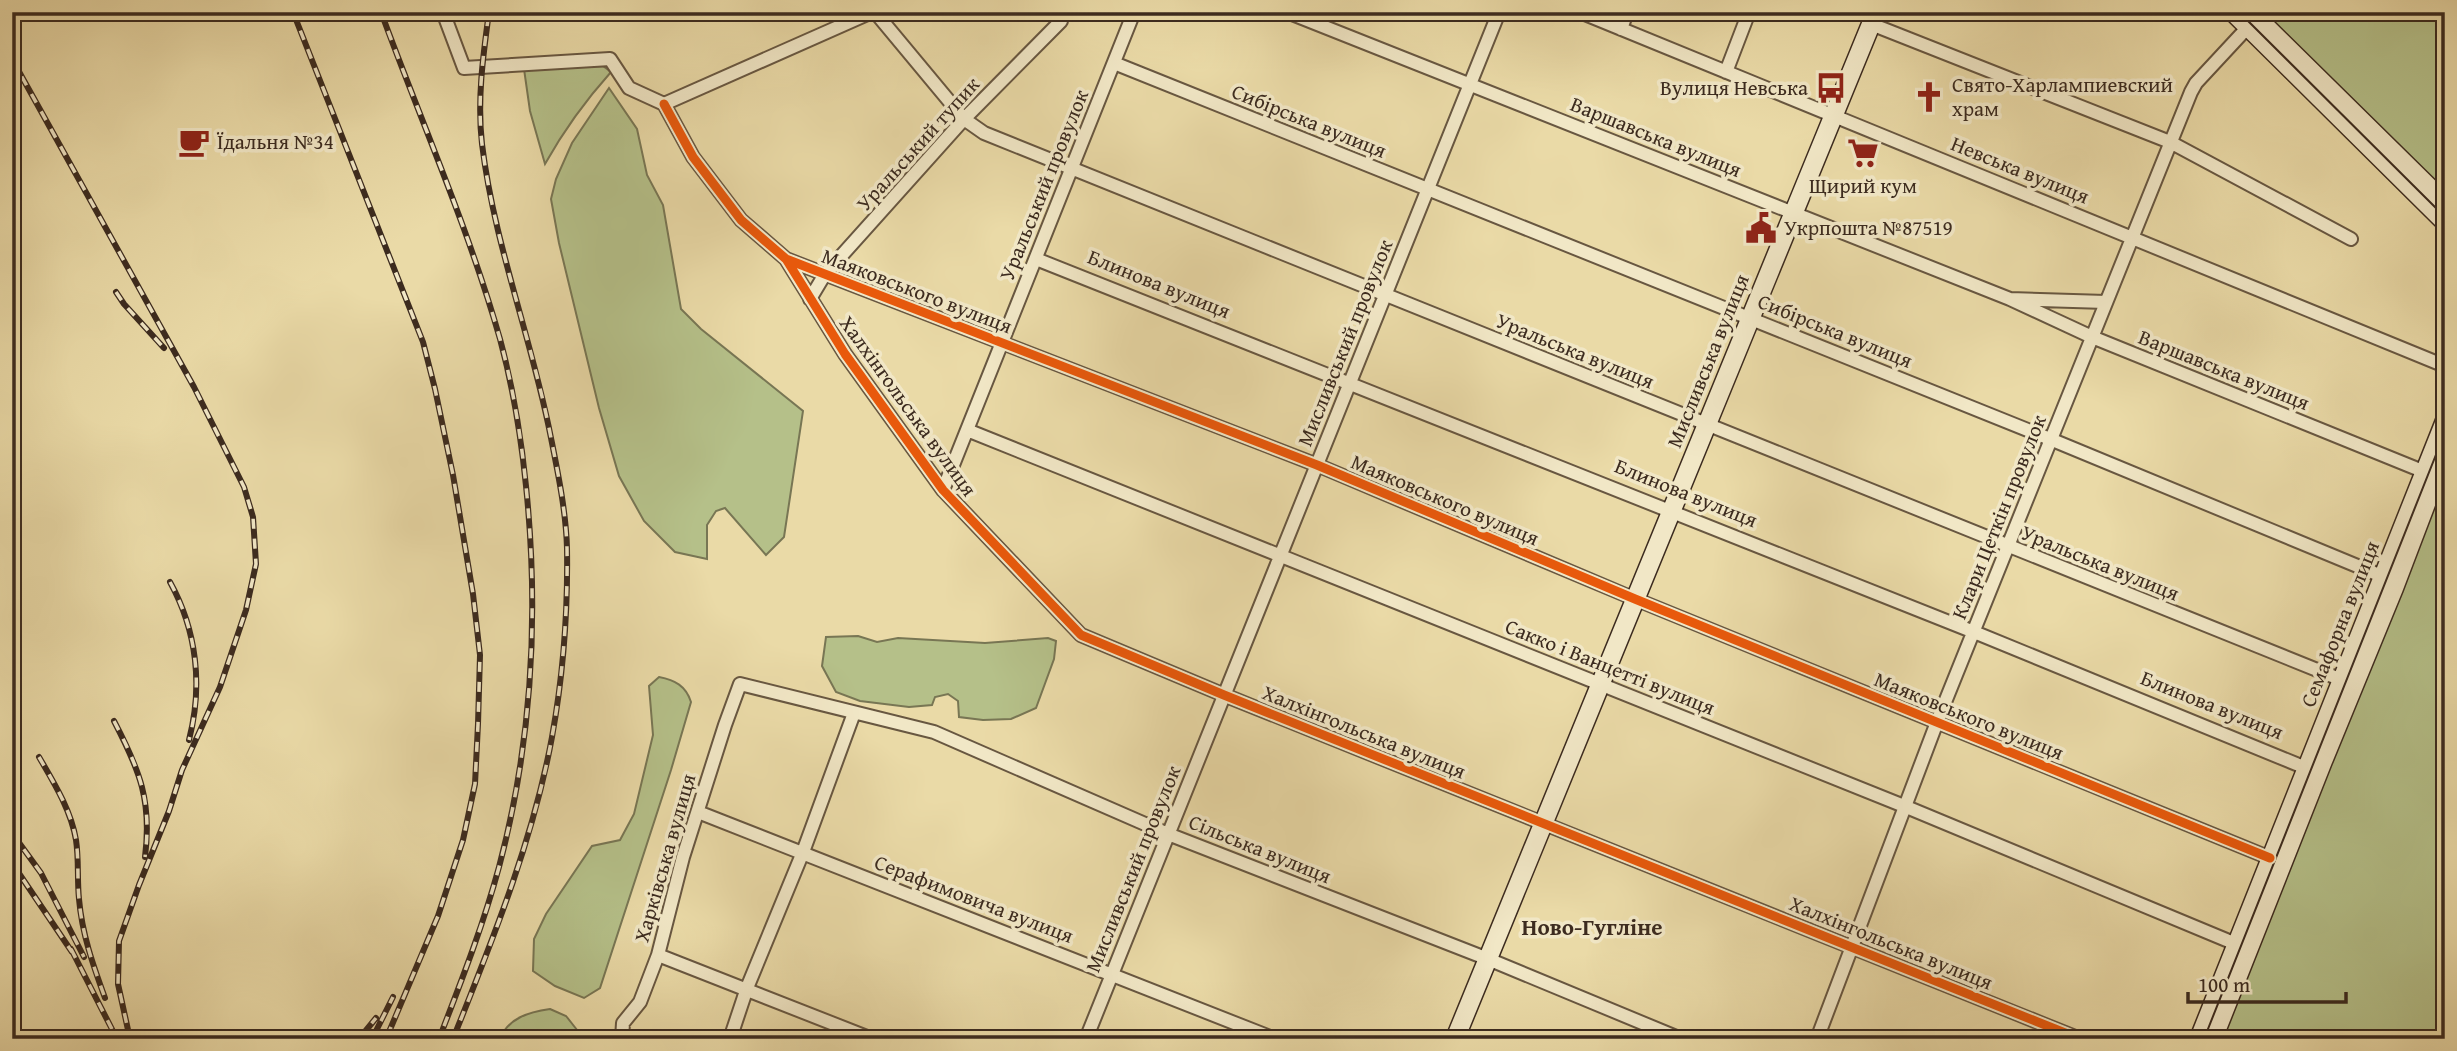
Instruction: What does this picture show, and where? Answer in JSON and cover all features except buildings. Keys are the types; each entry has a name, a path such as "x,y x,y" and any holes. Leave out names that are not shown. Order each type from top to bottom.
{"main road":[{"path":"2232,12 2249,20 2445,203"},
{"name":"Мисливська вулиця","path":"1455,1039 1874,18"},
{"path":"2249,20 2445,222"},
{"name":"Семафорна вулиця","path":"2213,1039 2312,770 2342,680 2445,421"},
{"name":"Семафорна вулиця","path":"2199,1039 2270,858 2394,589 2445,454"}],"street":[{"path":"443,12 464,68 610,60 629,89 664,104 874,12"},
{"name":"Уральська вулиця","path":"874,12 964,119 984,133 2342,680"},
{"name":"Уральський провулок","path":"943,490 1134,12"},
{"name":"Варшавська вулиця","path":"1287,12 2010,299 2092,337 2425,472"},
{"name":"Мисливський провулок","path":"1086,1039 1499,12"},
{"name":"Невська вулиця","path":"1580,12 2445,366"},
{"path":"1621,29 1627,12"},
{"path":"1726,72 1749,12"},
{"path":"1874,18 2171,142 2351,239"},
{"name":"Клари Цеткін провулок","path":"1817,1039 1937,722 2196,83 2249,20"},
{"name":"Уральський тупик","path":"810,299 825,274 964,119 1061,21"},
{"name":"Сибірська вулиця","path":"1114,63 2050,439 2384,577"},
{"name":"Маяковського вулиця","path":"664,104 693,157 741,220 786,259 1317,465 1635,599 2270,858"},
{"name":"Халхінгольська вулиця","path":"786,259 845,354 943,490 1080,635 2080,1039"},
{"name":"Блинова вулиця","path":"1035,259 1973,632 2312,770"},
{"name":"Варшавська вулиця","path":"2010,299 2106,302"},
{"name":"Сакко і Ванцетті вулиця","path":"967,430 1905,806 2236,944"},
{"name":"Сільська вулиця","path":"740,684 934,733 1168,834 1681,1039"},
{"name":"Харківська вулиця","path":"622,1039 623,1023 640,1002 658,955 682,857 740,684"},
{"path":"730,1039 747,988 803,852 854,713"},
{"name":"Серафимовича вулиця","path":"698,813 1275,1039"},
{"path":"658,955 872,1039"}],"green space":[{"path":"2233,12 2445,12 2445,222"},
{"path":"603,66 611,72 575,116 545,164 530,111 524,69"},
{"path":"609,88 637,129 647,175 663,205 681,309 701,329 803,411 784,537 766,555 725,508 716,511 707,525 707,559 675,552 644,521 619,476 599,408 551,199 556,179 572,143"},
{"path":"2445,410 2445,1039 2194,1039"},
{"path":"858,636 877,642 898,638 985,643 1048,638 1056,641 1054,659 1036,708 1011,719 983,720 959,717 958,701 948,694 935,697 932,705 909,707 860,701 836,692 822,666 826,637"},
{"path":"659,677 679,685 691,702 600,988 584,998 555,986 533,971 534,939 546,914 592,846 620,840 634,814 653,735 649,686"},
{"path":"550,1009 566,1016 581,1035 581,1039 500,1039 508,1026 520,1017"}],"tram line":[{"path":"2239,12 2445,217"},
{"path":"2204,1039 2445,432"}],"railway":[{"path":"293,12 423,342 453,475 473,594 480,655 475,784 463,840 438,916 386,1039"},
{"path":"381,12 459,215 500,339 519,430 530,534 530,678 519,773 493,889 439,1039"},
{"path":"453,1039 510,890 544,776 559,690 567,595 566,534 556,465 534,364 495,218 482,144 480,95 489,12"},
{"path":"12,59 194,387 244,487 253,517 256,564 246,610 220,687 182,770 119,941 118,984 130,1039"},
{"path":"116,292 164,348"},
{"path":"170,582 186,620 195,659 196,699 189,740"},
{"path":"114,721 131,755 142,787 147,819 145,857"},
{"path":"39,757 61,797 74,829 83,925 105,998"},
{"path":"12,833 41,873 84,957"},
{"path":"12,863 72,952"},
{"path":"71,949 117,1039"},
{"path":"372,1039 393,997"},
{"path":"359,1039 376,1018"}],"cycle path":[{"path":"664,104 693,157 741,220 786,259 1317,465 1635,599 2270,858"},
{"path":"786,259 845,354 943,490 1081,635 2080,1039"}],"place":[{"name":"Вулиця Невська","path":"1831,88"},
{"name":"Свято-Харлампиевский храм","path":"1929,97"},
{"name":"Їдальня №34","path":"194,142"},
{"name":"Щирий кум","path":"1863,153"},
{"name":"Укрпошта №87519","path":"1761,228"}],"district":[{"name":"Ново-Гугліне","path":"1592,927"}]}
